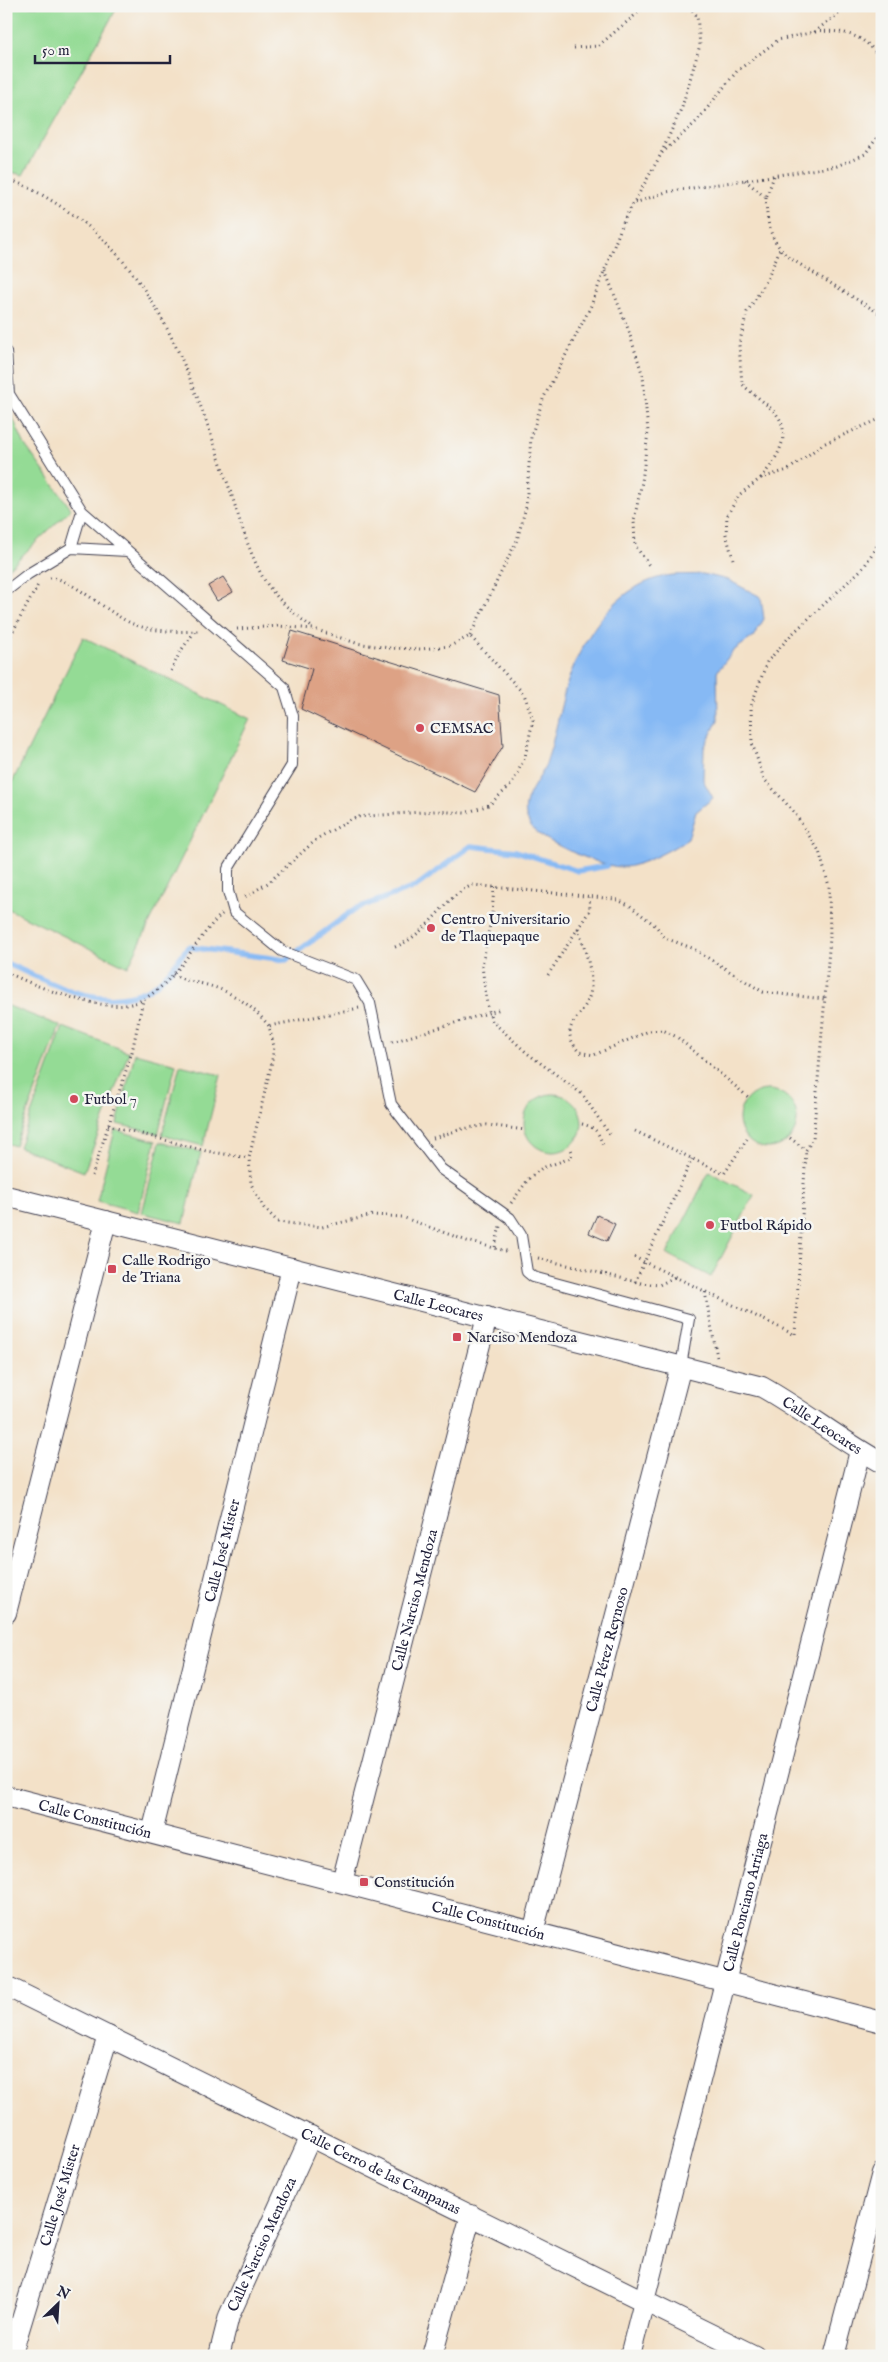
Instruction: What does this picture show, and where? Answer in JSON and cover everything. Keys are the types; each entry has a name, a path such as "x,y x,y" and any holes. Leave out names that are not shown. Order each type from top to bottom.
{"street":[{"name":"Calle Leocares","path":"6,1196 762,1387 795,1405 860,1451 882,1463"},
{"path":"6,1612 106,1221"},
{"name":"Calle José Mister","path":"152,1833 292,1268"},
{"name":"Calle Narciso Mendoza","path":"342,1882 487,1318"},
{"name":"Calle Pérez Reynoso","path":"533,1932 681,1366"},
{"name":"Calle Ponciano Arriaga","path":"630,2356 860,1451"},
{"name":"Calle Constitución","path":"6,1796 882,2022"},
{"name":"Calle Cerro de las Campanas","path":"6,1986 755,2356"},
{"name":"Calle José Mister","path":"11,2356 108,2036"},
{"name":"Calle Narciso Mendoza","path":"220,2356 229,2316 310,2136"},
{"path":"834,2356 882,2174"},
{"path":"432,2356 471,2215"}],"lane":[{"path":"6,352 9,394 82,511 284,687 293,716 292,765 228,869 228,890 234,912 282,951 356,980 371,1006 391,1104 441,1168 510,1218 521,1235 527,1272 533,1277 689,1319 681,1366"},
{"path":"71,548 82,511"},
{"path":"6,591 28,574 71,548 128,550"}],"path":[{"path":"574,48 598,46 646,6"},
{"path":"47,579 56,577 132,624 153,631 195,631 278,626 314,629 356,643 389,648 420,649 450,646 470,636 517,540 526,507 531,437 542,399 590,308 624,220 660,156 682,107 700,45 697,16 689,6"},
{"path":"814,32 849,6"},
{"path":"660,156 696,122 738,71 778,40 814,32 834,30 857,37 874,48 882,62"},
{"path":"635,202 666,192 837,166 865,154 882,131"},
{"path":"774,175 766,198 767,222 775,244 788,257 882,315"},
{"path":"6,179 60,205 98,234 128,268 154,307 189,373 244,532 265,581 288,608 314,629"},
{"path":"745,180 766,198"},
{"path":"882,209 882,227"},
{"path":"733,559 726,534 727,516 739,495 761,478 776,460 784,433 777,416 742,384 739,345 747,312 767,280 780,249"},
{"path":"604,269 627,326 643,376 648,432 642,482 634,520 636,545 650,567"},
{"path":"761,478 788,470 823,444 882,419"},
{"path":"882,419 875,440 876,473 882,493"},
{"path":"634,1257 795,1335 806,1150 813,1139 830,938 829,886 819,851 794,812 764,779 752,743 751,706 768,662 791,635 864,567 879,542 882,533"},
{"path":"6,644 37,586 42,582"},
{"path":"171,671 180,652 205,618"},
{"path":"6,972 25,981 88,1001 130,1005 143,1000 173,974 187,958 208,926 232,905 268,883 318,838 356,817 435,811 465,813 489,804 512,784 525,757 533,720 524,694 470,636"},
{"path":"395,947 410,941 464,889 473,885 616,899 629,905 656,926 665,938 692,948 763,992 824,999"},
{"path":"494,887 492,914 482,966 492,1021 527,1053 582,1094 610,1135"},
{"path":"548,975 590,910 589,897"},
{"path":"578,928 590,966 591,989 587,1004 570,1028 570,1041 579,1052 594,1055 650,1031 663,1030 677,1037 748,1097"},
{"path":"173,974 185,982 203,984 230,993 256,1010 269,1026 274,1047 273,1056 266,1095 249,1158 251,1184 264,1208 278,1222 322,1226 373,1215 402,1216 450,1235 495,1248 635,1282 659,1285 675,1277"},
{"path":"92,1176 132,1052 143,1000"},
{"path":"269,1026 371,1006"},
{"path":"379,1046 501,1009"},
{"path":"582,1124 592,1126 599,1133 603,1146"},
{"path":"108,1125 206,1150 249,1158"},
{"path":"420,1142 462,1129 487,1125 525,1130"},
{"path":"634,1131 724,1174 747,1139"},
{"path":"790,1138 806,1150"},
{"path":"495,1248 505,1214 530,1177 542,1168 571,1158 572,1152 570,1147"},
{"path":"635,1282 692,1159"},
{"path":"705,1291 720,1376"}],"green space":[{"path":"6,6 118,6 23,175 6,171"},
{"path":"6,403 25,445 71,509 6,571"},
{"path":"83,637 250,719 128,967 6,908 6,795"},
{"name":"Futbol 7","path":"6,1005 60,1026 15,1146 6,1143"},
{"name":"Futbol 7","path":"63,1027 129,1052 84,1172 19,1147"},
{"path":"135,1053 176,1064 158,1134 117,1124"},
{"path":"180,1065 221,1075 203,1146 162,1135"},
{"path":"768,1090 779,1092 789,1098 795,1108 797,1119 795,1130 789,1140 779,1146 768,1148 757,1146 747,1140 741,1130 739,1119 741,1108 747,1098 757,1092"},
{"path":"547,1094 559,1094 574,1102 582,1117 582,1129 574,1144 559,1152 547,1152 532,1144 524,1129 524,1117 532,1102"},
{"path":"115,1130 156,1141 138,1212 97,1201"},
{"path":"160,1142 201,1152 184,1223 142,1213"},
{"name":"Futbol Rápido","path":"709,1172 754,1195 711,1277 667,1254"}],"water":[{"path":"703,574 728,580 761,597 764,619 753,637 733,651 717,672 718,720 704,748 703,780 713,798 696,812 688,839 638,864 623,867 614,866 576,854 550,841 532,828 525,809 529,795 546,764 570,674 589,636 602,618 633,589 652,580 673,575"}],"building":[{"path":"223,577 233,592 217,601 208,586"},
{"name":"CEMSAC","path":"292,631 499,695 503,746 475,792 301,709 312,669 283,660"},
{"path":"597,1215 615,1224 607,1241 589,1233"}],"waterway":[{"path":"6,963 57,986 76,992 112,998 131,996 149,989 160,981 188,947 286,960 355,909 415,887 471,846 516,851 578,871 607,866"}],"place":[{"name":"CEMSAC","path":"420,728"},
{"name":"Centro Universitario de Tlaquepaque","path":"431,928"},
{"name":"Futbol 7","path":"74,1099"},
{"name":"Futbol Rápido","path":"710,1225"},
{"name":"Calle Rodrigo de Triana","path":"112,1269"},
{"name":"Narciso Mendoza","path":"457,1337"},
{"name":"Constitución","path":"364,1882"}]}
